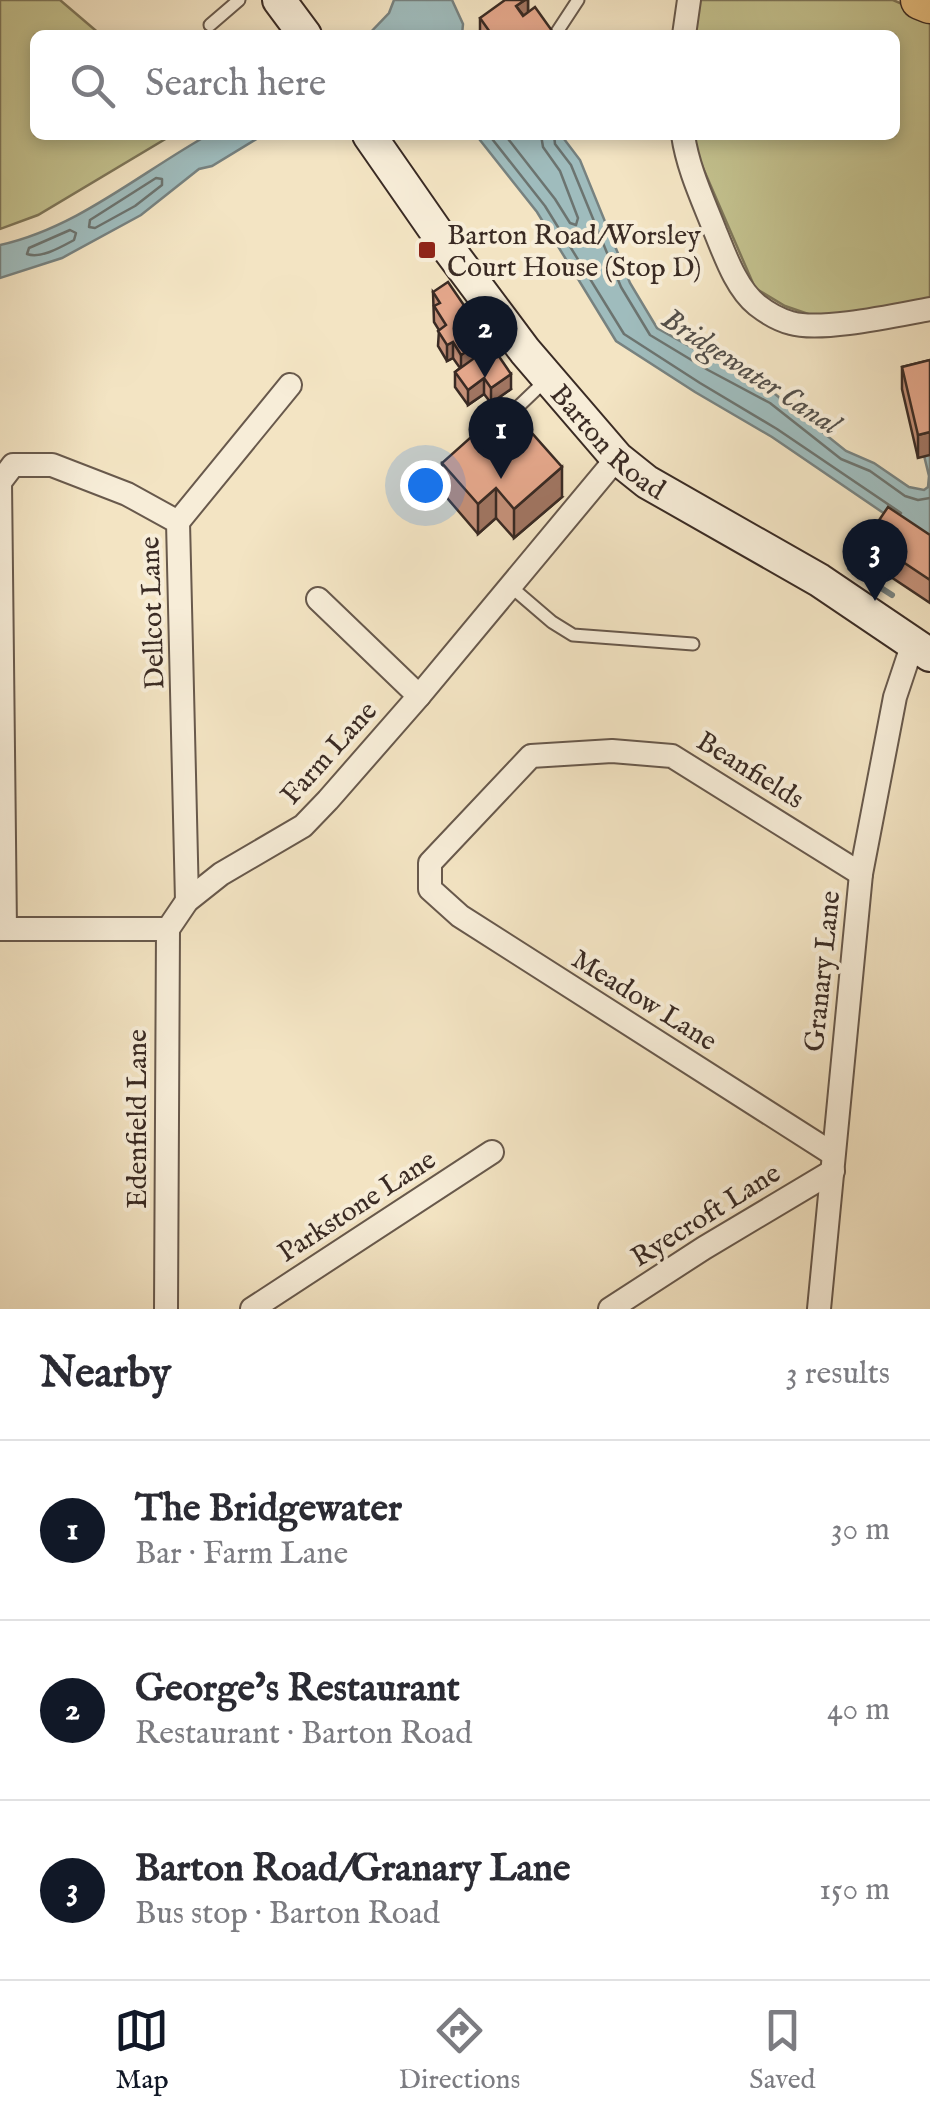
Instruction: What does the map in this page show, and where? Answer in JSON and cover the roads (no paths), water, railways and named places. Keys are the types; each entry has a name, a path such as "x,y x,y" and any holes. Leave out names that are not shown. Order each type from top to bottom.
{"main road":[{"path":"279,0 300,30"},
{"path":"920,0 930,4"},
{"name":"Barton Road","path":"372,140 465,273 616,458 646,482 819,580 922,649"}],"street":[{"path":"685,30 689,0"},
{"path":"684,140 692,172 723,249 756,304 791,323 806,326 930,309"},
{"path":"178,522 290,385"},
{"name":"Farm Lane","path":"168,929 187,901 222,874 303,826 342,786 616,458"},
{"name":"Dellcot Lane","path":"0,482 13,464 52,464 127,494 178,522 187,901"},
{"path":"0,482 2,929 168,929"},
{"path":"318,600 419,696"},
{"name":"Granary Lane","path":"819,1309 861,874 901,672 922,649"},
{"name":"Beanfields","path":"430,888 430,863 530,756 612,752 672,756 861,874"},
{"name":"Meadow Lane","path":"430,888 460,916 833,1162"},
{"name":"Edenfield Lane","path":"166,1309 168,929"},
{"name":"Parkstone Lane","path":"252,1309 492,1152"},
{"name":"Ryecroft Lane","path":"610,1309 833,1162"}],"lane":[{"path":"210,25 239,0"},
{"path":"558,30 578,0"},
{"path":"496,420 520,405 548,379"},
{"path":"510,586 573,635 693,644"}],"water":[{"path":"394,0 452,0 462,30 373,30 389,13"},
{"path":"200,140 255,140 212,166 199,169 141,215 62,258 0,278 0,245 55,226"},
{"path":"480,140 565,140 580,160 630,283 657,328 775,394 846,451 874,463 909,487 924,490 929,476 908,390 930,419 930,541 616,341 537,212"}],"waterway":[{"path":"850,568 892,595"}],"place":[{"name":"Barton Road/Worsley Court House (Stop D)","path":"427,250"},
{"name":"George’s Restaurant","path":"485,378"},
{"name":"The Bridgewater","path":"501,479"},
{"name":"Barton Road/Granary Lane","path":"875,601"}],"water label":[{"name":"Bridgewater Canal","path":"751,371"}]}
